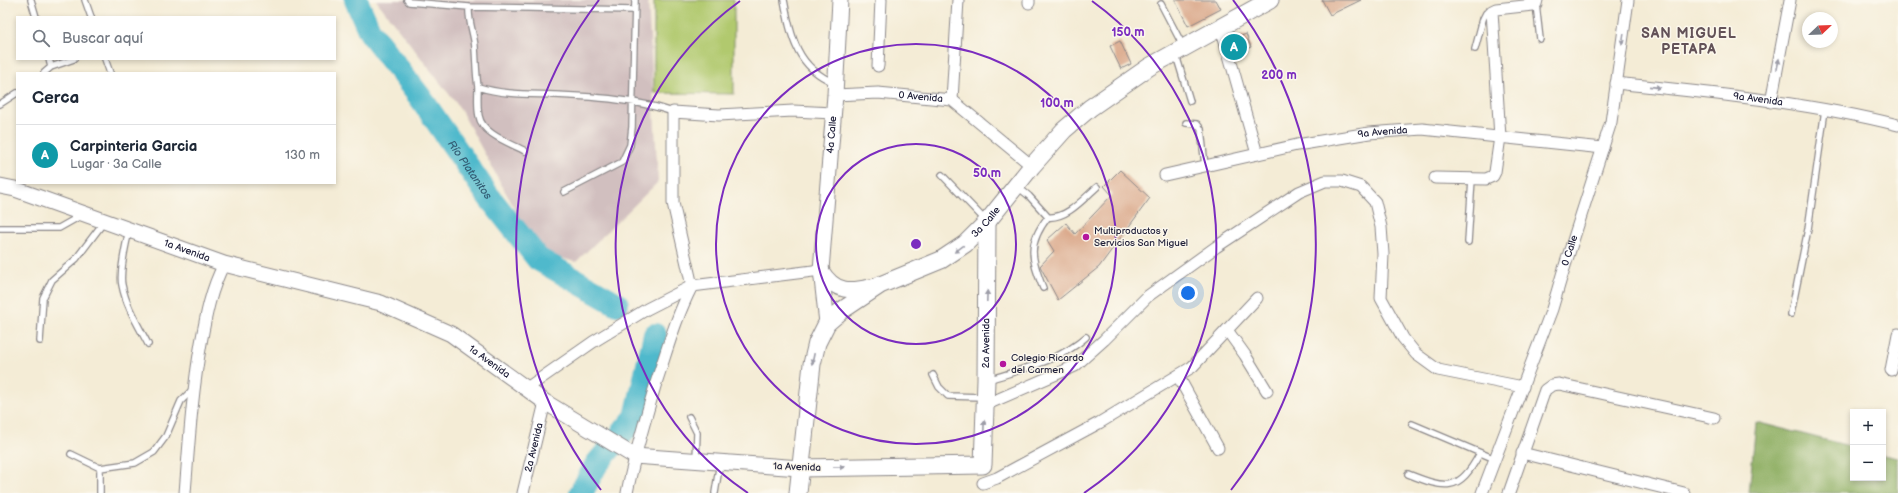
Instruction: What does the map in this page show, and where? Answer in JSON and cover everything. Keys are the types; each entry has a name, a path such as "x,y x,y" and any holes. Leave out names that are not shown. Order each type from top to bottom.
{"main road":[{"name":"3a Calle","path":"798,493 812,364 818,343 827,323 841,310 880,285 928,266 954,252 976,235 1032,166 1064,130 1090,108 1149,67 1270,0"},
{"name":"2a Avenida","path":"983,465 986,380 987,222"},
{"name":"1a Avenida","path":"800,468 983,465"}],"street":[{"name":"4a Calle","path":"827,323 821,270 835,89 840,0"},
{"path":"878,66 881,0"},
{"path":"952,100 958,0"},
{"name":"0 Calle","path":"1482,493 1552,309 1611,122 1628,0"},
{"path":"1771,102 1790,0"},
{"path":"1435,178 1486,179 1493,176 1495,172 1500,137 1492,12 1496,9 1536,2"},
{"path":"1221,27 1257,154"},
{"name":"9a Avenida","path":"1616,83 1710,93 1825,110 1898,125"},
{"name":"0 Avenida","path":"835,89 952,100 1032,166"},
{"path":"627,493 632,455 671,335 681,307 692,286 673,204 673,112 719,116 793,111 833,113"},
{"name":"9a Avenida","path":"1165,175 1297,145 1369,133 1422,129 1552,144 1603,148"},
{"path":"985,401 1075,366 1104,340 1148,296 1216,247 1299,192 1325,181 1342,181 1360,187 1375,202 1381,227 1383,254 1381,298 1403,338 1416,354 1438,370 1523,387"},
{"name":"1a Avenida","path":"0,186 15,189 224,264 381,304 451,334 545,402 632,455 800,468"},
{"path":"185,493 194,388 208,305 214,282 224,264"},
{"path":"526,388 593,342 647,309 692,286 821,270 827,280 833,285 844,289 859,290 880,285"},
{"path":"983,488 996,478 1099,423 1192,367 1257,298"},
{"path":"1227,330 1245,355 1267,391"},
{"path":"1891,370 1898,334"},
{"path":"1178,376 1218,448"},
{"path":"1509,493 1545,390 1552,385 1559,384 1714,418"},
{"name":"2a Avenida","path":"523,493 545,402"},
{"path":"1522,454 1684,493"},
{"path":"983,465 983,488"}],"lane":[{"path":"33,0 36,16"},
{"path":"85,0 91,16"},
{"path":"407,0 409,2 469,7 634,10"},
{"path":"564,192 622,162 630,145 635,0"},
{"path":"784,0 790,30 803,61 835,89"},
{"path":"1536,2 1540,39"},
{"path":"1161,4 1180,50 1190,101"},
{"path":"469,7 475,48 479,117 486,129 501,139 525,151"},
{"path":"1475,49 1483,19 1486,14 1492,12"},
{"path":"49,60 51,67"},
{"path":"45,72 51,67 71,60"},
{"path":"105,60 110,72"},
{"path":"478,87 494,92 513,94 554,95 632,102 657,106 673,112"},
{"path":"0,104 16,94"},
{"path":"1791,314 1808,229 1825,110"},
{"path":"1186,123 1197,124 1201,129 1205,166"},
{"path":"942,176 987,222"},
{"path":"1468,242 1472,179"},
{"path":"1016,186 1029,196 1048,217"},
{"path":"1043,288 1033,264 1033,246 1036,233 1048,217 1060,216 1074,207 1097,187"},
{"path":"0,228 59,228 84,214"},
{"path":"40,341 43,298 52,280 76,259 104,221"},
{"path":"129,230 125,249 122,284 129,307 148,344"},
{"path":"986,380 1044,361 1076,347 1086,337"},
{"path":"934,375 939,387 948,396 985,401"},
{"path":"71,454 100,468 135,463 154,452 166,436 181,401 194,388"},
{"path":"689,417 697,433 696,460"},
{"path":"1412,424 1495,459"},
{"path":"1408,474 1442,487 1457,485 1473,468 1480,453"},
{"path":"715,493 720,462"},
{"path":"100,468 100,493"}],"shaded area":[{"path":"376,0 648,0 658,182 576,262 539,253 459,107"}],"green space":[{"path":"654,0 734,0 734,94 654,93"},
{"path":"1756,422 1850,446 1850,481 1886,481 1886,456 1898,458 1898,493 1749,493"}],"building":[{"path":"1175,0 1216,0 1221,9 1188,26"},
{"path":"1322,0 1361,0 1330,15"},
{"path":"1246,34 1251,47 1236,53 1232,40"},
{"path":"1120,41 1131,64 1121,69 1110,46"},
{"name":"Multiproductos y Servicios San Miguel","path":"1120,170 1150,198 1099,267 1058,300 1040,266 1054,251 1047,240 1066,223 1075,234 1112,195 1104,186"}],"waterway":[{"name":"Río Platanitos","path":"356,0 370,32 420,97 489,197 538,259 617,304"},
{"name":"Río Platanitos","path":"581,493 596,465 636,417 655,335"}],"place":[{"name":"Carpinteria Garcia","path":"1234,47"},
{"name":"Multiproductos y Servicios San Miguel","path":"1086,237"},
{"name":"Colegio Ricardo del Carmen","path":"1003,364"}],"district":[{"name":"SAN MIGUEL PETAPA","path":"1689,42"}]}
